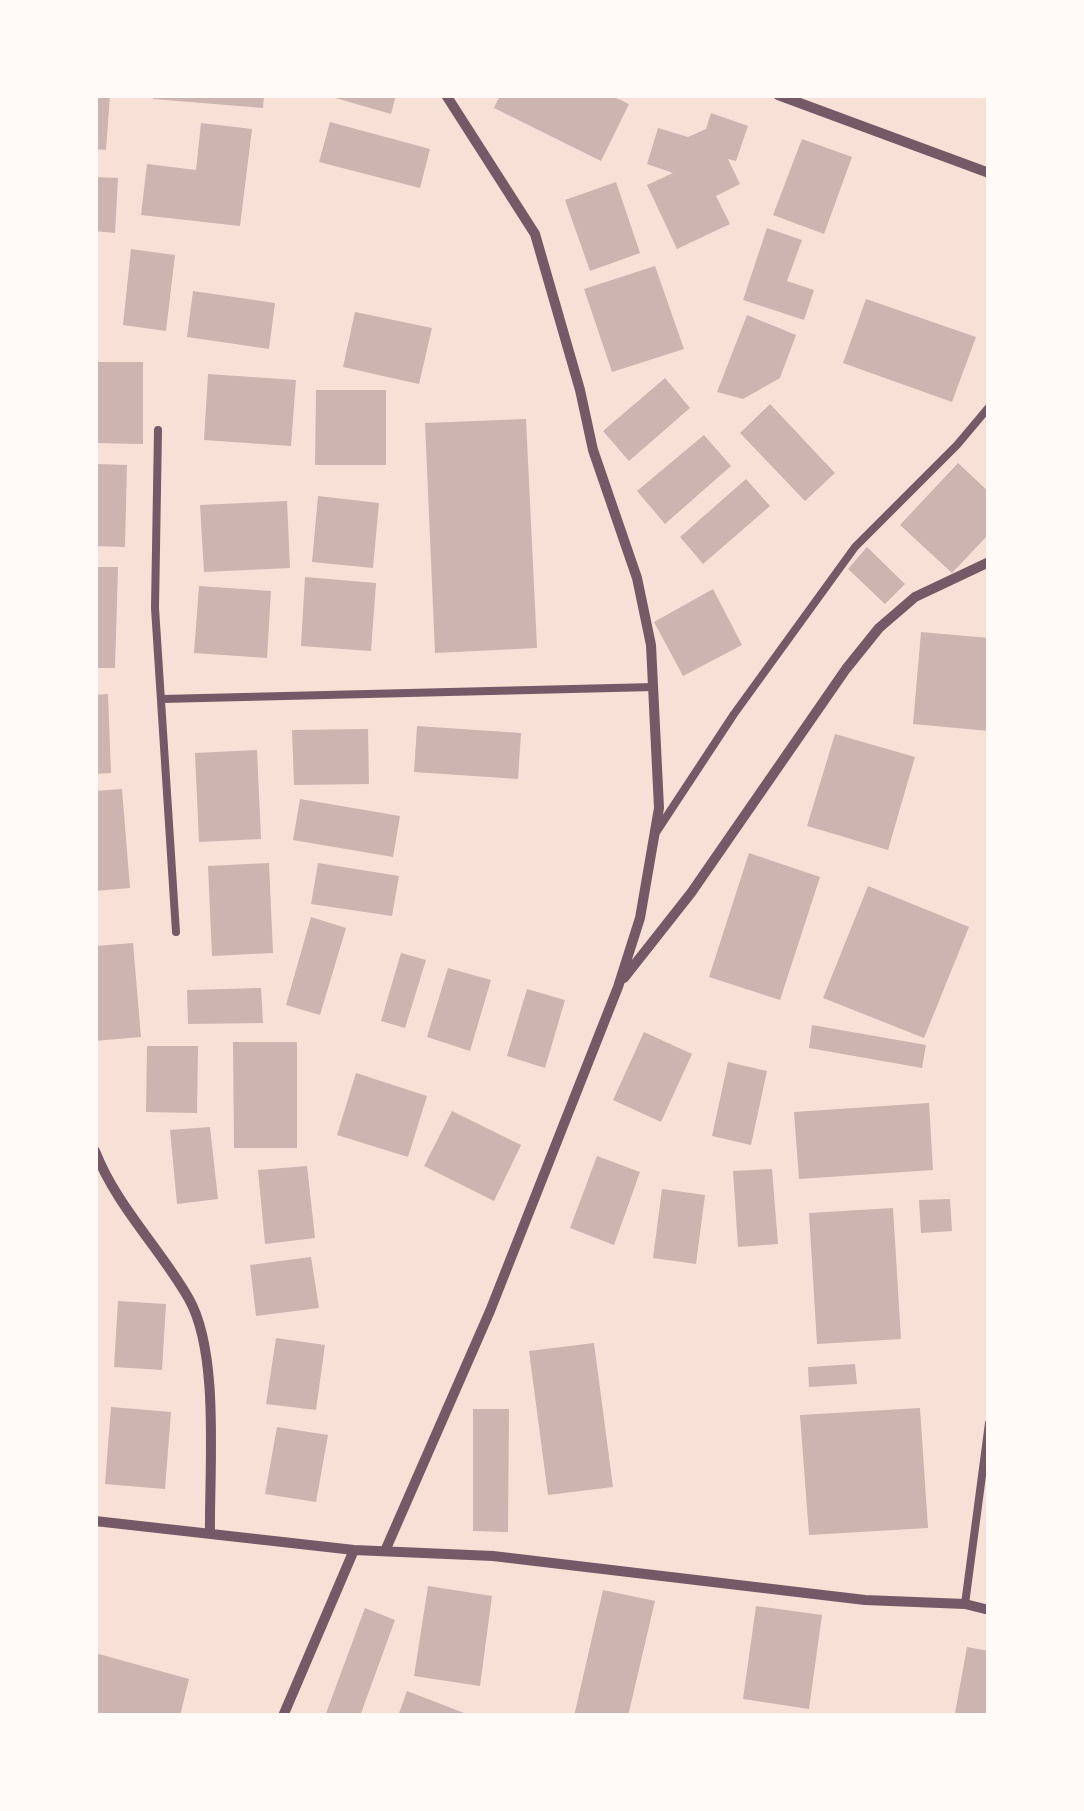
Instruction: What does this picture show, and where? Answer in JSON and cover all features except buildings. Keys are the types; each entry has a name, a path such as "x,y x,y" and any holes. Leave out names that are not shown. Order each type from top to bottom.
{"street":[{"path":"386,1551 490,1311 618,987 640,918 658,789 651,644 636,578 592,450 580,390 535,234 446,95"},
{"path":"778,95 989,173"},
{"path":"618,987 691,893 846,669 879,628 915,598 989,562"},
{"path":"95,1151 116,1195 191,1302 205,1345 210,1534"},
{"path":"95,1521 354,1550 492,1556 865,1600 966,1604 989,1610"},
{"path":"283,1716 354,1550"}],"lane":[{"path":"654,835 734,714 855,547 907,491 957,446 989,406"},
{"path":"158,430 155,608 176,932"},
{"path":"162,699 654,687"},
{"path":"966,1604 989,1424"}]}
